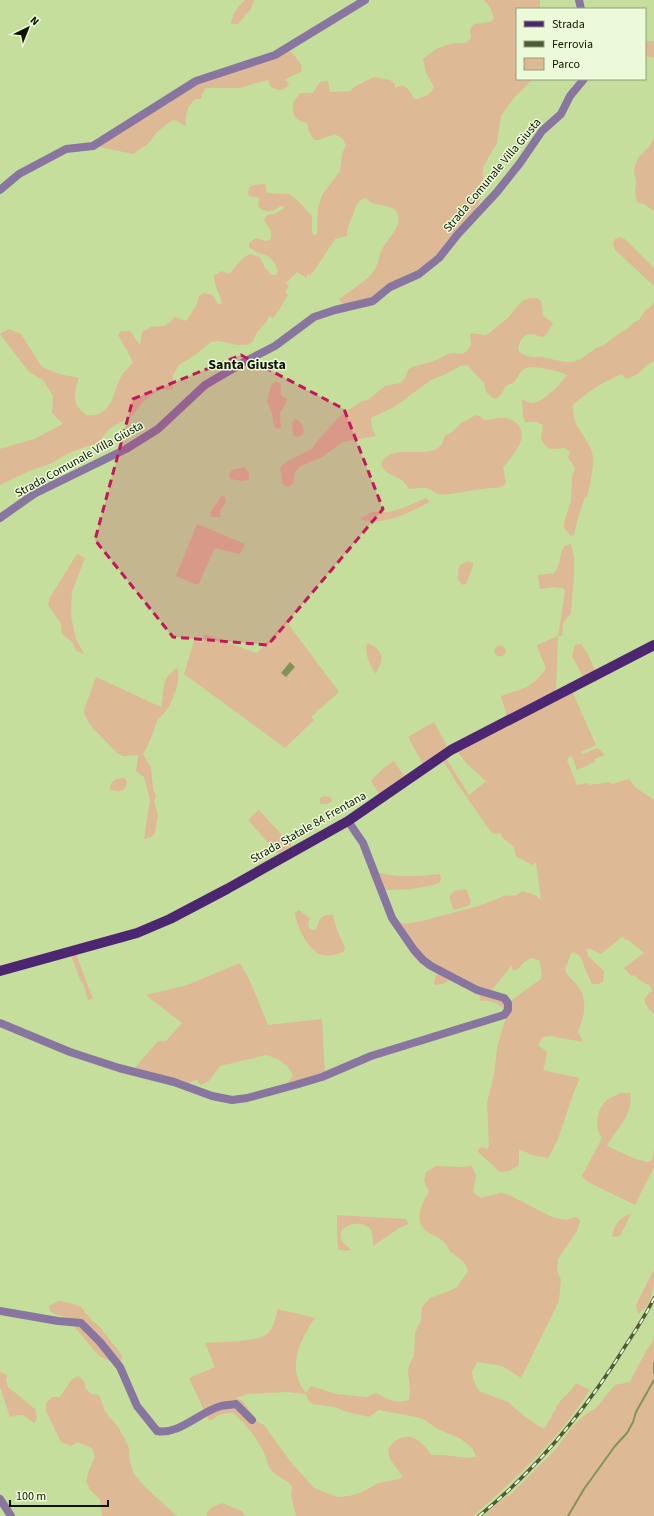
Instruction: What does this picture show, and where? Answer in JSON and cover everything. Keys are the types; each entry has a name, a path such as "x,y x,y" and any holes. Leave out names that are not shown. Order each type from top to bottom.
{"main road":[{"name":"Strada Statale 84 Frentana","path":"0,970 101,943 155,926 227,889 348,821 451,750 654,645"}],"street":[{"path":"0,190 19,174 66,149 93,146 196,81 275,54 365,0"},
{"name":"Strada Comunale Villa Giusta","path":"0,518 34,494 126,449 145,437 158,428 205,385 276,346 314,317 335,310 373,301 390,287 419,274 439,258 458,234 497,192 520,163 542,131 561,114 570,96 583,80"},
{"path":"0,1022 70,1052 119,1068 174,1082 212,1096 232,1100 247,1098 322,1077 371,1056 504,1015 508,1010 508,1003 504,998 477,990 431,966 414,950 392,918 363,843 348,821"},
{"path":"0,1311 58,1321 82,1323 100,1342 120,1367 137,1406 157,1431 167,1432 220,1406 236,1404 252,1420"},
{"path":"0,1499 11,1516"}],"highlighted area":[{"path":"241,355 344,409 383,509 268,645 173,637 95,540 133,399"}],"green space":[{"path":"245,0 254,0 251,9 238,24 231,24 236,11"},
{"path":"484,0 540,0 540,8 516,8 516,80 531,81 513,99 501,116 497,143 483,167 483,193 475,212 447,241 434,259 421,268 398,279 389,289 347,310 339,299 371,275 375,270 382,249 395,231 398,221 396,211 390,207 373,203 366,198 360,200 348,228 347,236 335,239 314,271 310,275 307,274 307,278 297,272 286,283 289,286 285,292 288,295 273,318 269,316 266,323 254,337 253,342 247,345 238,345 219,341 211,342 195,355 179,365 173,375 173,389 167,390 161,388 142,403 133,415 109,429 98,443 71,452 50,464 29,471 0,485 0,449 34,439 63,424 52,413 53,396 43,380 29,372 0,334 9,329 21,334 42,367 59,374 79,378 75,396 76,403 86,415 101,413 110,404 121,377 133,362 118,335 121,331 130,331 140,345 142,332 151,327 165,326 175,317 186,321 197,304 199,296 204,293 213,295 218,305 222,303 214,276 221,271 229,274 244,257 250,254 260,257 265,268 272,275 276,275 278,271 272,260 253,250 249,247 249,243 256,238 265,241 270,240 271,232 264,220 267,215 275,214 284,208 283,206 271,211 263,210 258,206 259,198 249,196 249,187 265,184 267,193 289,194 312,216 312,231 314,235 317,234 318,208 322,195 340,171 342,154 346,145 343,139 335,134 319,140 314,140 309,132 307,123 297,119 293,111 293,103 300,93 313,93 320,82 328,81 330,92 350,91 354,87 374,77 390,80 395,84 395,88 402,85 407,88 415,99 426,96 433,90 434,87 426,73 423,59 436,49 455,43 466,43 471,38 470,29 474,24 491,22 494,18 490,7"},
{"path":"646,41 654,41 654,58 646,56"},
{"path":"289,51 302,66 301,72 284,80 289,82 283,89 275,89 270,85 268,80 239,88 206,88 202,94 202,99 195,99 188,108 186,115 186,126 174,120 171,121 157,132 149,143 133,154 95,146 203,82"},
{"path":"654,138 654,211 644,204 637,202 634,171 640,155 649,147"},
{"path":"619,237 625,239 654,268 654,286 615,250 613,243 615,239"},
{"path":"537,298 541,301 543,316 553,323 546,335 542,337 529,334 523,337 518,350 522,354 531,357 542,357 565,362 573,362 581,359 596,348 604,345 626,330 634,322 639,320 644,312 654,302 654,361 647,365 638,374 626,379 622,374 602,383 573,405 575,421 591,450 593,457 592,477 587,497 585,497 578,518 574,535 571,536 564,528 564,523 571,501 572,476 575,469 568,458 570,452 565,448 550,449 541,439 543,425 536,422 525,422 523,415 522,399 531,403 546,397 567,375 546,369 533,367 524,369 514,382 506,386 500,396 494,399 486,392 484,383 467,365 460,366 431,380 394,407 371,418 372,428 376,436 343,442 322,457 301,466 295,472 293,483 289,487 283,485 280,470 281,466 312,449 318,440 340,416 362,401 368,400 385,386 400,383 405,378 408,370 412,367 434,361 448,354 462,354 466,352 471,345 471,333 484,335 488,334 508,318 519,304 524,300"},
{"path":"276,382 280,383 281,395 287,399 280,413 281,427 277,429 274,427 272,413 267,401 271,386"},
{"path":"476,415 480,416 484,420 501,418 510,419 519,426 522,437 520,443 503,468 506,481 505,485 497,488 444,495 426,488 409,489 403,481 388,473 383,468 381,464 386,457 393,454 436,449 442,444 446,435 452,432 460,424"},
{"path":"295,419 301,423 303,427 303,434 298,437 293,436 292,423"},
{"path":"244,467 249,473 249,479 240,481 230,478 229,474 232,470"},
{"path":"224,495 226,502 221,509 220,517 212,517 210,513 220,497"},
{"path":"426,498 430,502 398,517 381,521 362,520 361,518 372,512 389,512 403,508"},
{"path":"197,524 245,544 239,554 215,548 198,585 176,576"},
{"path":"571,544 574,557 574,575 571,613 563,623 562,636 558,636 565,592 564,589 555,587 540,589 538,575 554,573 558,567 564,546"},
{"path":"77,554 85,558 72,592 71,616 76,639 84,654 76,651 72,642 62,634 61,624 48,605 50,597"},
{"path":"468,561 473,563 473,566 466,584 463,585 458,580 458,571 460,565"},
{"path":"286,621 339,692 311,717 314,720 285,748 184,674 194,641 202,643 205,634 257,653"},
{"path":"558,636 556,692 507,716 501,696 532,684 541,675 546,668 537,645"},
{"path":"367,643 380,652 382,658 376,674 367,655"},
{"path":"581,644 588,654 595,671 583,677 572,656 575,645"},
{"path":"498,646 502,646 504,647 504,655 498,656 495,653 495,649"},
{"path":"177,668 178,680 174,696 162,716 158,719 143,754 151,768 153,788 156,796 154,801 158,815 155,833 150,838 144,839 150,800 144,777 136,771 138,755 123,756 117,753 91,726 85,716 84,710 96,677 161,707 164,685 168,676"},
{"path":"572,691 596,745 581,752 582,754 598,748 605,755 594,759 595,762 577,770 572,756 569,757 567,760 577,785 610,782 612,784 629,779 635,787 654,800 654,1014 645,1003 646,997 652,991 650,986 638,979 635,975 632,976 624,968 644,953 628,940 624,939 623,936 601,954 591,949 586,949 588,956 604,971 603,982 599,984 592,984 579,955 574,952 571,953 565,970 583,995 584,1013 578,1031 583,1042 550,1036 543,1037 538,1045 547,1052 543,1070 579,1078 579,1080 561,1130 548,1158 532,1155 519,1149 518,1166 509,1171 500,1172 478,1152 478,1149 483,1147 487,1149 489,1145 487,1103 494,1074 497,1048 504,1024 513,999 541,979 542,973 539,960 531,958 523,963 517,970 512,970 512,965 490,992 430,963 421,956 397,921 404,924 422,921 482,905 504,896 517,895 522,891 535,895 541,900 536,862 532,865 516,856 514,847 502,837 501,833 495,834 491,832 458,785 443,760 446,758 469,795 486,781 467,764 457,751"},
{"path":"434,722 447,746 423,764 408,737"},
{"path":"394,761 404,776 379,794 371,781 382,769"},
{"path":"124,778 127,781 127,785 122,791 110,789 111,783 114,780"},
{"path":"324,796 331,797 332,801 327,804 321,804 320,798"},
{"path":"259,810 292,846 278,854 248,820"},
{"path":"381,873 402,876 440,874 441,879 439,883 426,887 383,890 377,874"},
{"path":"466,889 471,901 470,905 454,910 450,900 450,895 454,891"},
{"path":"298,910 310,918 308,923 309,929 316,930 318,923 323,916 333,915 336,927 345,948 344,952 325,956 312,949 304,938 298,924 295,913"},
{"path":"76,954 93,999 88,1000 83,983 81,982 71,955"},
{"path":"240,963 250,981 268,1025 322,1019 325,1074 286,1086 293,1075 288,1067 278,1059 266,1055 220,1066 209,1081 200,1085 197,1080 188,1083 135,1068 158,1041 166,1041 182,1023 146,995 187,985"},
{"path":"441,972 453,978 443,984 435,985 436,975"},
{"path":"479,992 504,1002 505,1010 494,1002 480,1001"},
{"path":"621,1093 630,1093 631,1101 627,1115 607,1146 633,1158 647,1162 652,1160 654,1149 654,1167 635,1205 588,1182 582,1176 602,1138 599,1134 597,1124 600,1109 607,1100"},
{"path":"436,1166 472,1166 476,1176 473,1192 481,1198 501,1193 509,1195 552,1217 566,1220 574,1217 578,1218 580,1221 577,1231 558,1259 557,1270 561,1280 559,1301 521,1378 502,1366 477,1362 472,1372 473,1379 479,1391 508,1402 524,1416 542,1428 545,1428 560,1401 576,1383 590,1390 571,1417 535,1459 473,1516 296,1516 291,1495 292,1487 287,1481 277,1475 268,1466 266,1457 251,1432 233,1413 221,1414 212,1420 208,1419 189,1378 215,1367 205,1343 247,1340 262,1337 271,1329 278,1309 315,1318 304,1336 297,1355 297,1374 300,1384 306,1393 311,1386 336,1394 367,1397 376,1393 388,1399 399,1402 409,1400 410,1391 408,1372 409,1365 414,1356 415,1333 421,1320 422,1307 430,1298 457,1287 468,1271 464,1262 451,1252 441,1239 426,1231 421,1225 420,1210 429,1192 424,1181 426,1172","holes":["286,1392 306,1394 308,1400 313,1404 334,1407 347,1412 369,1417 379,1410 425,1420 436,1428 461,1439 473,1449 476,1457 431,1455 427,1448 416,1439 404,1437 393,1443 388,1450 390,1459 403,1477 379,1483 360,1493 337,1497 314,1488 290,1461 264,1425 256,1421 243,1401 236,1398 248,1394"]},
{"path":"631,1214 620,1236 612,1237 614,1229 620,1219"},
{"path":"337,1215 406,1219 409,1224 399,1228 373,1246 372,1232 368,1227 363,1224 352,1224 347,1226 341,1233 343,1242 351,1250 346,1251 338,1249"},
{"path":"654,1269 654,1281 650,1300 638,1314 636,1305"},
{"path":"59,1301 81,1307 92,1321 98,1325 121,1354 122,1358 120,1363 116,1364 99,1356 72,1324 71,1319 50,1311 49,1306"},
{"path":"654,1336 654,1516 483,1516 510,1495 555,1450 573,1426 586,1414 596,1408 615,1385 630,1382 646,1351 653,1341"},
{"path":"0,1372 7,1375 6,1380 8,1387 35,1409 37,1417 35,1423 22,1415 10,1417 0,1387"},
{"path":"78,1376 84,1381 86,1389 91,1394 99,1395 105,1411 118,1427 125,1439 129,1448 130,1461 134,1474 146,1488 177,1516 102,1516 100,1499 91,1491 86,1482 89,1470 95,1457 92,1448 77,1442 71,1446 61,1442 46,1411 46,1403 52,1397 60,1397 72,1379"},
{"path":"222,1503 242,1511 245,1516 207,1516 206,1514 212,1507"}],"shaded area":[{"path":"290,662 295,667 286,677 281,673"}],"waterway":[{"path":"654,1363 654,1373"},
{"path":"568,1516 584,1489 615,1446 627,1433 636,1412 654,1380"}],"railway":[{"path":"479,1516 501,1498 560,1437 611,1369 641,1322 654,1298"}],"district":[{"name":"Santa Giusta","path":"247,364"}]}
